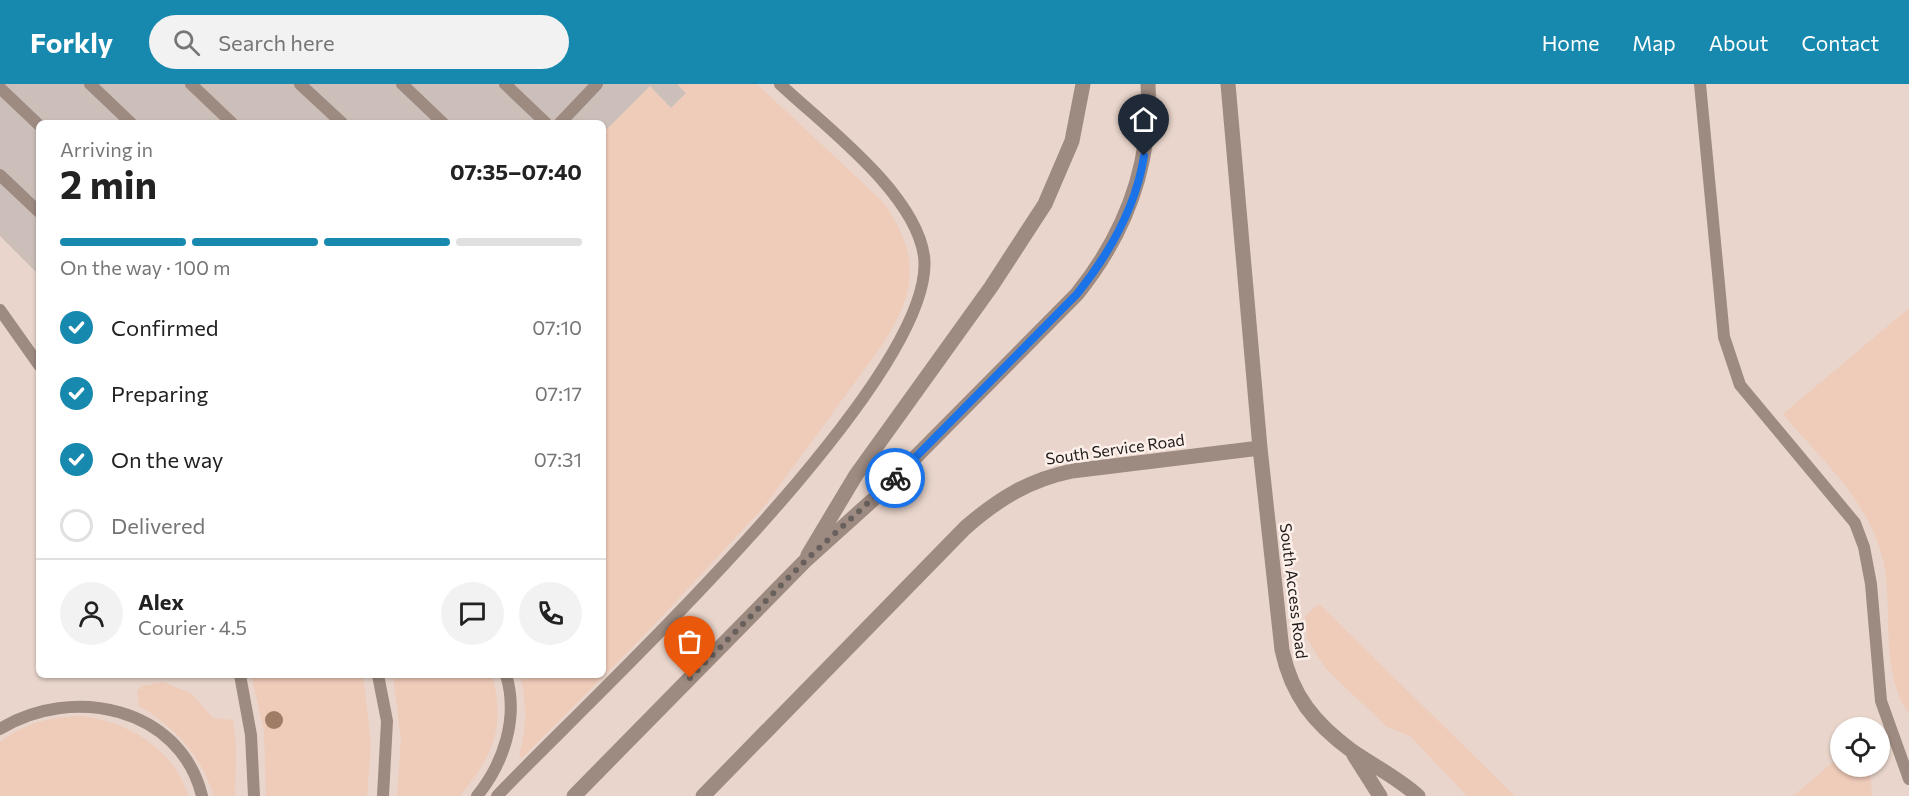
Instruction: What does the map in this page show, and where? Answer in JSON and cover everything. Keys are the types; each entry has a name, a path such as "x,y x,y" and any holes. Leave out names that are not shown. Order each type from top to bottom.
{"street":[{"path":"805,561 856,475 991,287 1039,214 1060,173 1072,141 1083,84"},
{"path":"574,796 805,561 876,497 1077,294 1097,269 1116,237 1142,170 1149,107 1148,84"},
{"path":"1228,84 1260,447"},
{"name":"South Access Road","path":"1260,447 1282,650 1287,673 1296,695 1314,717 1351,750 1418,796"},
{"name":"South Service Road","path":"703,796 965,528 1015,489 1042,477 1072,471 1260,447"},
{"name":"South Access Road","path":"1351,750 1380,796"}],"lane":[{"path":"90,84 128,120"},
{"path":"190,84 229,120"},
{"path":"300,84 339,120"},
{"path":"402,84 440,120"},
{"path":"505,84 543,120"},
{"path":"563,120 597,84"},
{"path":"497,796 786,499 841,428 890,356 917,303 922,286 924,256 919,234 899,198 780,84"},
{"path":"1700,84 1724,337 1740,385 1855,523 1864,547 1871,584 1881,701 1909,779"},
{"path":"0,88 36,122"},
{"path":"0,175 36,209"},
{"path":"0,310 36,361"},
{"path":"13,327 36,346"},
{"path":"241,678 251,735 254,796"},
{"path":"379,678 387,721 383,796"},
{"path":"477,796 490,779 506,742 511,699 507,678"},
{"path":"0,729 26,715 48,708 96,707 133,716 168,739 195,775 202,796"}],"shaded area":[{"path":"0,84 1909,84 1909,796 0,796"},
{"path":"677,84 757,84 883,202 904,240 909,258 910,275 901,310 880,348 763,508 606,673 606,130 650,86 671,108 686,93"},
{"path":"1909,308 1909,714 1899,696 1893,676 1885,572 1874,532 1840,478 1783,414"},
{"path":"1319,604 1515,796 1467,796 1410,736 1387,727 1326,669 1307,639 1305,616"},
{"path":"252,678 363,678 371,743 367,796 266,796 264,731"},
{"path":"393,678 493,678 498,710 494,740 481,768 460,796 397,796 401,739"},
{"path":"521,678 601,678 522,758 519,755 524,735 524,695"},
{"path":"163,682 192,694 213,718 233,720 236,746 235,796 214,796 202,768 186,744 164,723 139,706 137,691 143,686"},
{"path":"81,716 116,724 147,740 172,764 188,796 0,796 0,742 9,735 38,722"},
{"path":"1830,765 1830,777 1871,777 1872,796 1793,796"}],"building":[{"path":"0,84 677,84 686,93 671,108 650,86 606,130 606,120 36,120 36,272 0,236"}],"way so far":[{"path":"690,678 805,561 895,478"}],"route":[{"path":"895,478 1077,294 1097,269 1116,237 1129,206 1142,170 1144,156"}]}
